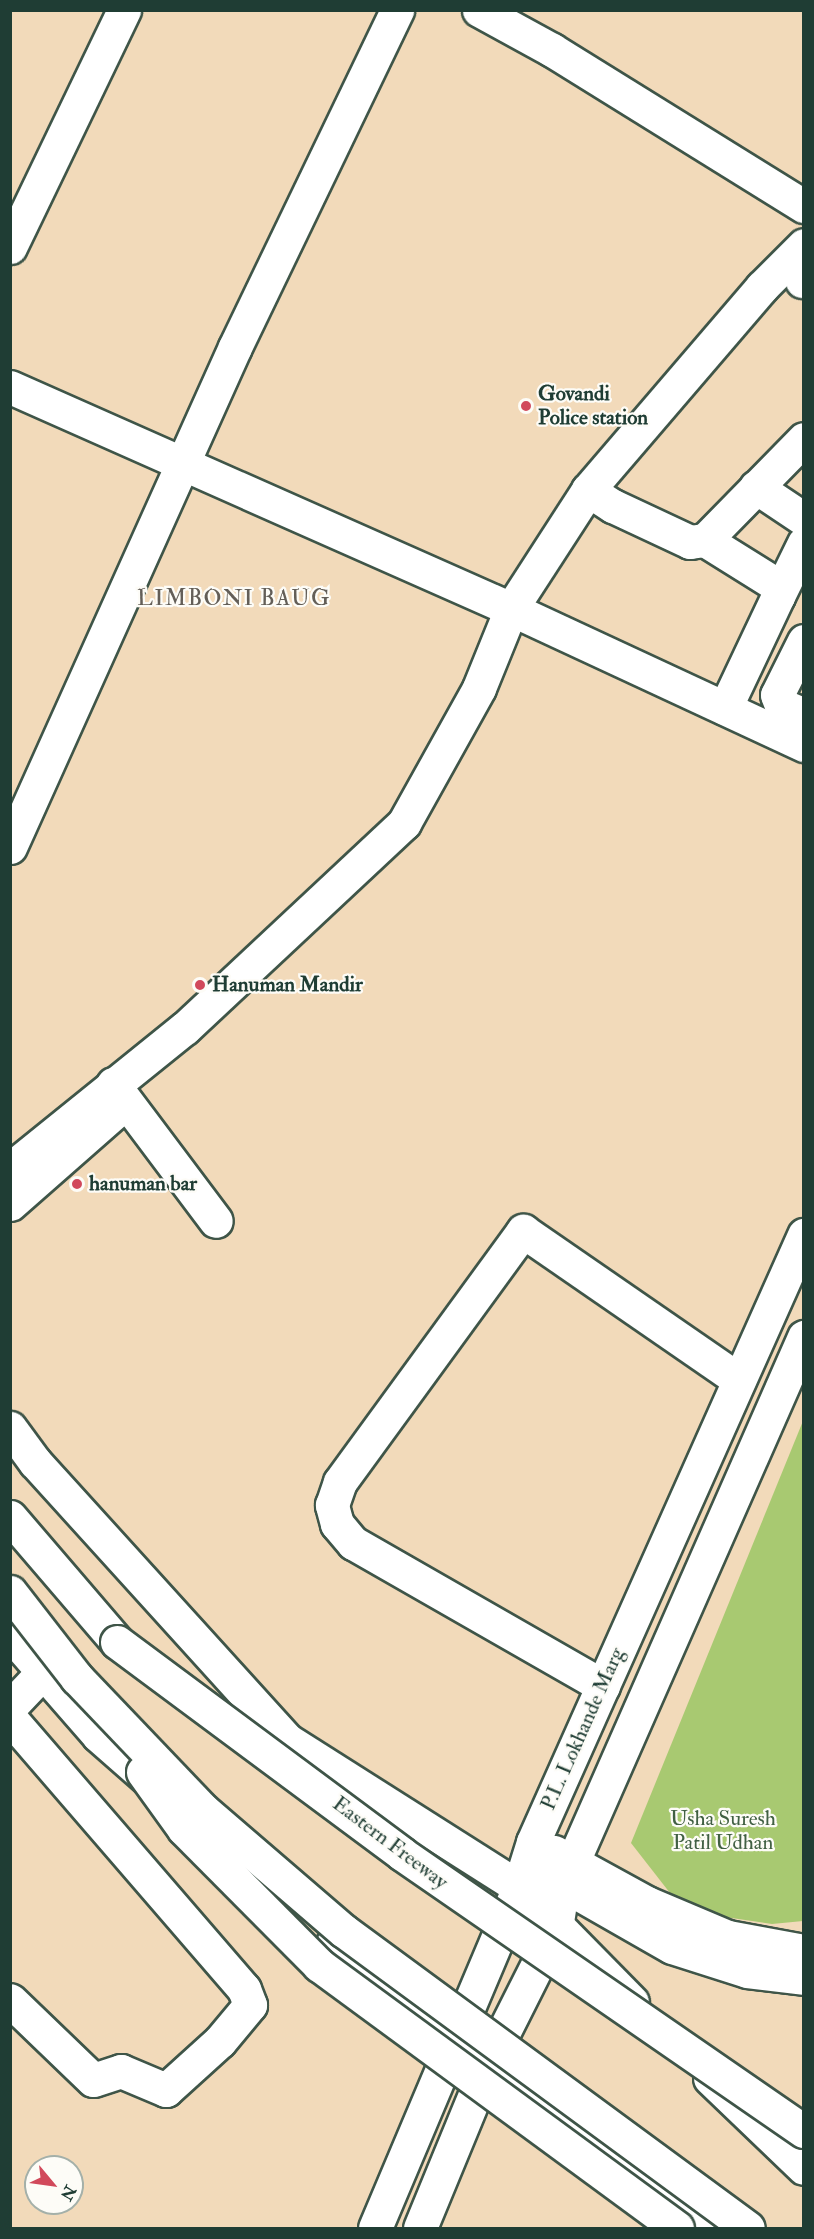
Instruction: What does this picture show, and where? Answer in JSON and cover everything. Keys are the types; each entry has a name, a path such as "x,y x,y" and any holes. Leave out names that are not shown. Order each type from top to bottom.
{"main road":[{"path":"10,247 123,10"},
{"path":"10,847 185,463 235,347 397,10"},
{"path":"479,10 552,50 804,206"},
{"path":"10,1204 185,1028 404,823 479,688 511,609 588,490 762,288 804,245"},
{"path":"10,387 511,609 804,745"},
{"path":"705,540 804,439"},
{"path":"756,487 804,519"},
{"path":"588,490 613,506 690,542 705,540 768,577 777,585 778,596"},
{"path":"725,708 804,543"},
{"path":"804,641 777,695 781,705 804,715"},
{"path":"10,1168 120,1093"},
{"path":"120,1093 216,1221"},
{"path":"603,1686 353,1543 337,1524 332,1505 340,1482 523,1231 739,1380"},
{"name":"P.L. Lokhande Marg","path":"375,2229 526,1864 804,1235"},
{"name":"P.L. Lokhande Marg","path":"420,2229 489,2061 556,1928 568,1873 804,1337"},
{"path":"10,1428 35,1462 287,1740 526,1864 568,1873 728,1937 804,1951"},
{"name":"Eastern Freeway","path":"10,1517 117,1642 402,1854 804,2131"},
{"path":"10,1592 77,1678 184,1829 319,1965 677,2229"},
{"path":"644,1595 683,1612"},
{"path":"10,1634 98,1735 380,1980 720,2229"},
{"path":"10,1707 43,1672"},
{"path":"77,1678 202,1809 344,1931 748,2229"},
{"path":"10,1718 244,1989 250,2005 220,2041 166,2090 121,2071 93,2080 10,2000"},
{"path":"526,1864 556,1928 804,2168"},
{"path":"568,1873 672,1947 747,1971 804,1978"}],"green space":[{"name":"Usha Suresh Patil Udhan","path":"803,1421 803,1921 772,1924 684,1911 631,1843"}],"place":[{"name":"Govandi Police station","path":"526,406"},
{"name":"Hanuman Mandir","path":"200,985"},
{"name":"hanuman bar","path":"77,1184"}],"district":[{"name":"LIMBONI BAUG","path":"234,599"}]}
